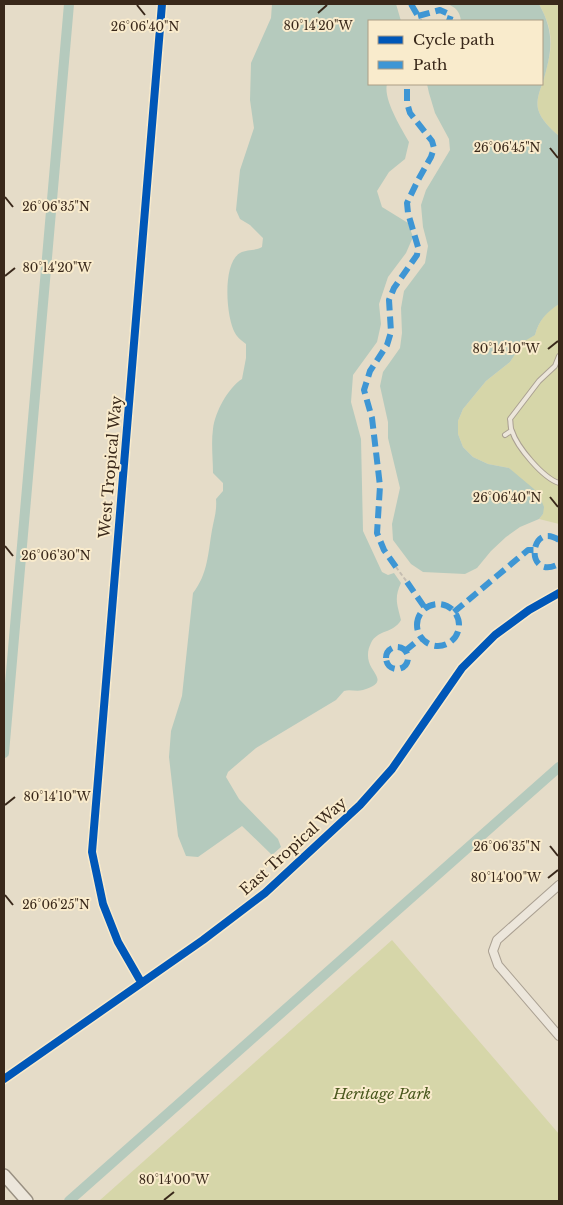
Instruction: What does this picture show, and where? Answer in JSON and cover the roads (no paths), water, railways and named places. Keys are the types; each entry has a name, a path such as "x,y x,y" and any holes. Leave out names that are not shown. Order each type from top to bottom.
{"main road":[{"path":"4,1175 27,1201"}],"street":[{"name":"West Tropical Way","path":"141,982 118,942 103,904 92,852 162,4"},
{"name":"East Tropical Way","path":"4,1078 203,940 250,905 360,805 392,769 462,668 495,635 528,610 559,592"},
{"path":"559,885 497,940 493,951 498,965 559,1036"}],"lane":[{"path":"559,356 555,366 539,381 510,419 511,430 530,460 544,474 559,483"},
{"path":"505,435 511,430"}],"waterway":[{"path":"4,753 69,4"},
{"path":"69,1201 559,767"}],"park label":[{"name":"Heritage Park","path":"382,1093"}]}
